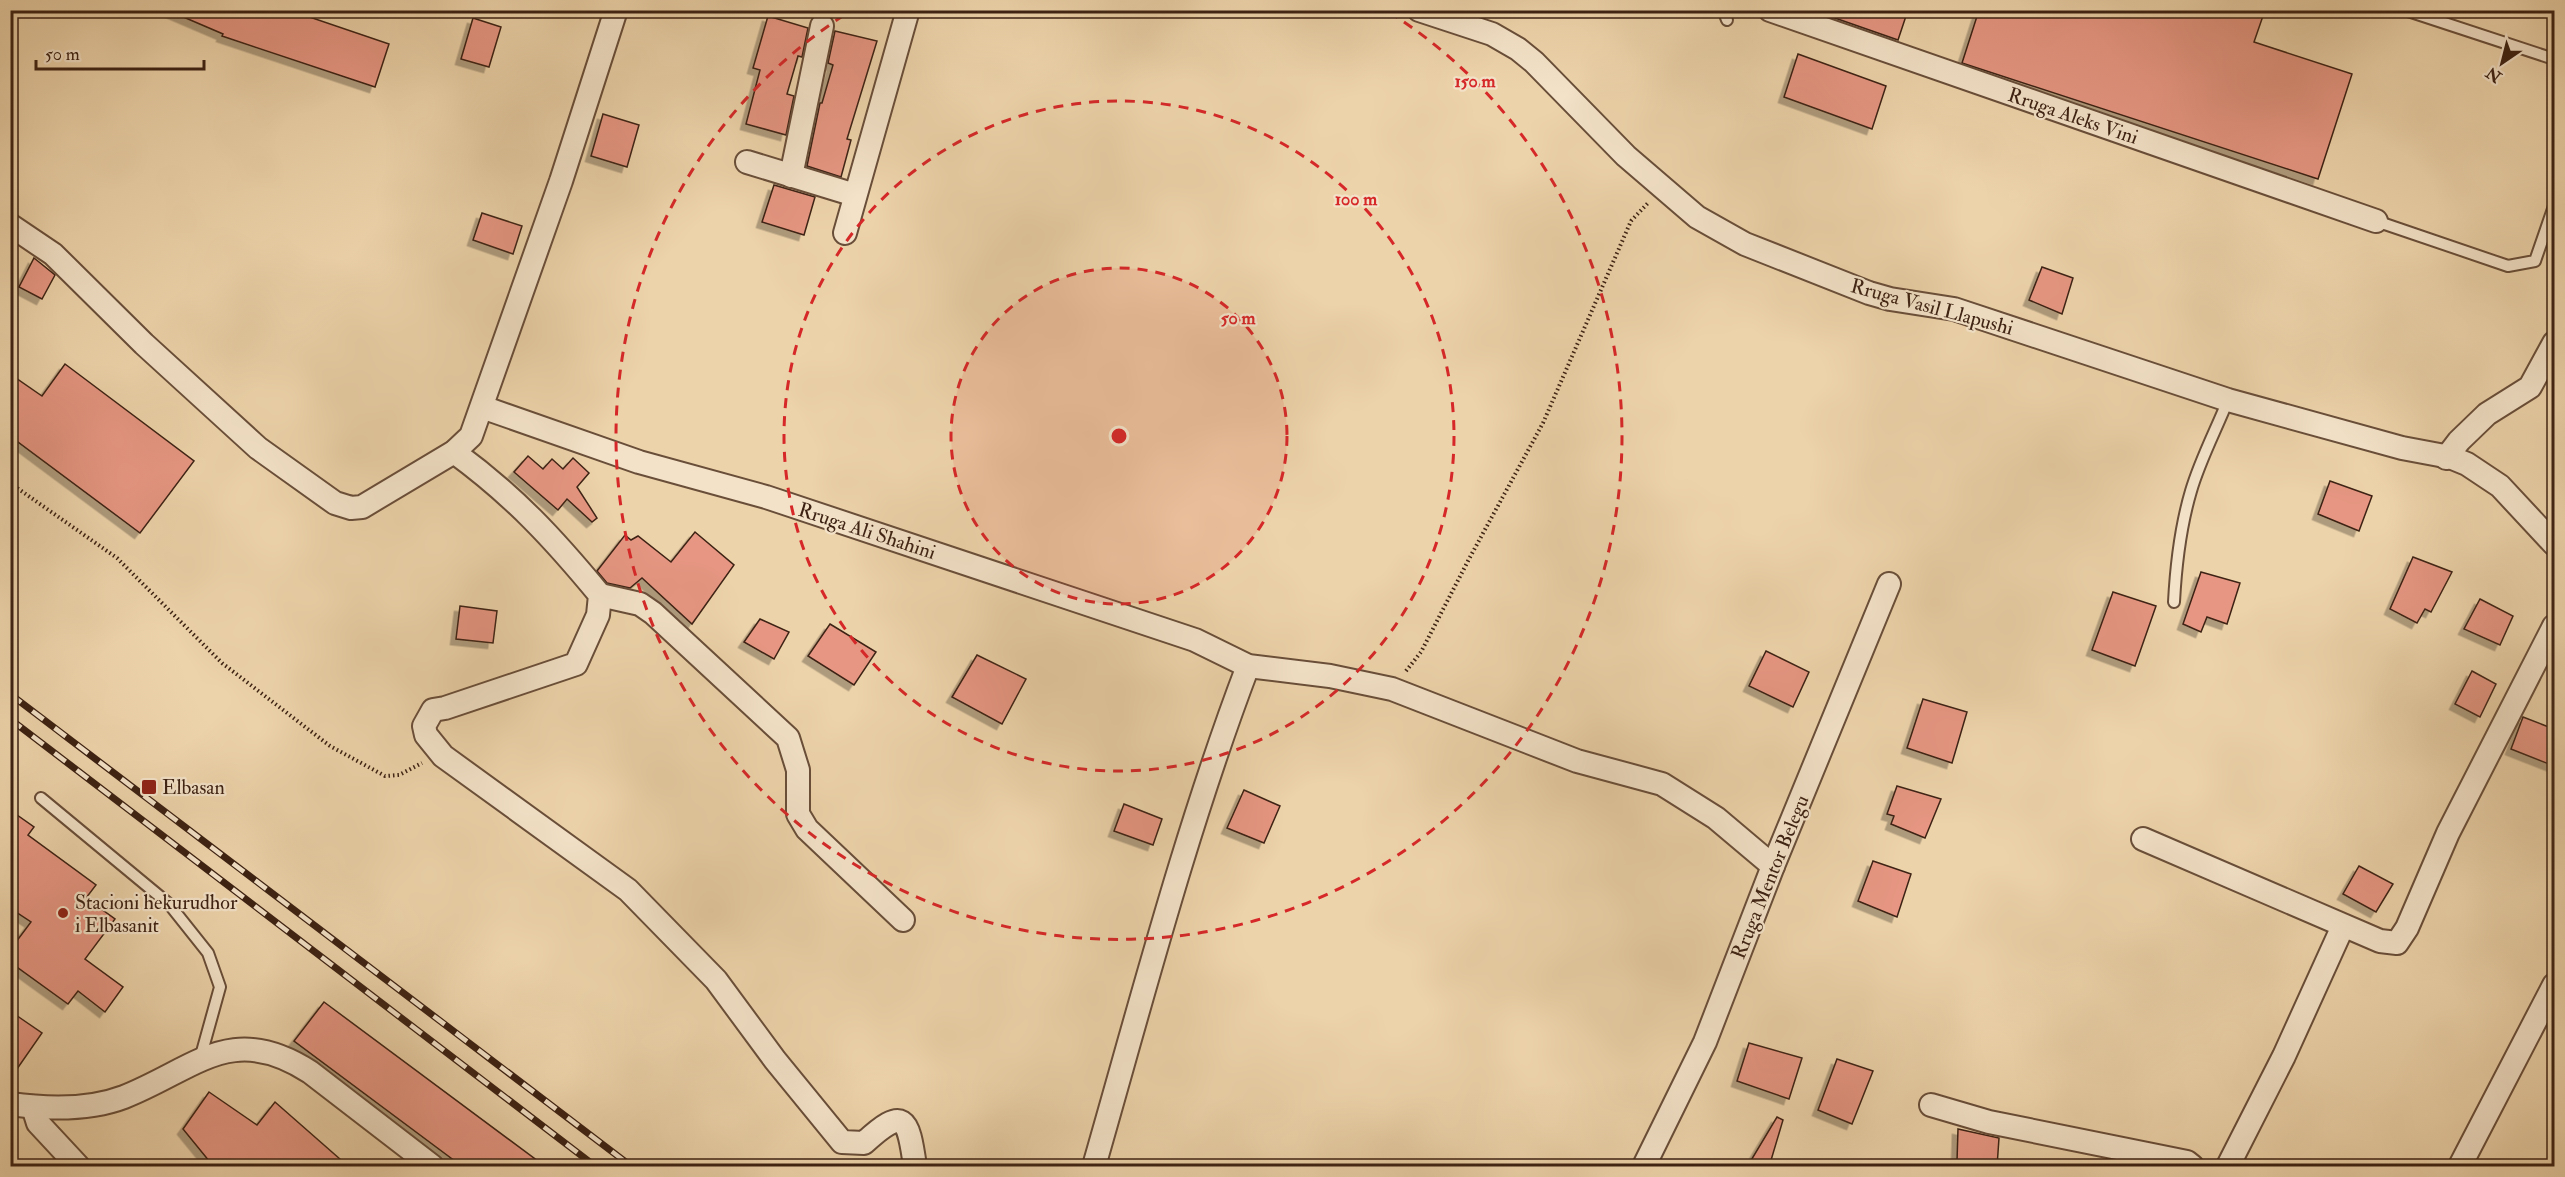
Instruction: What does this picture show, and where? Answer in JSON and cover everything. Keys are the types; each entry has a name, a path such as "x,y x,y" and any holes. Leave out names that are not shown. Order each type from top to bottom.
{"street":[{"path":"10,225 53,254 128,330 258,448 335,502 351,508 362,507 454,452 471,436 561,181 615,10"},
{"path":"845,233 908,10"},
{"name":"Rruga Vasil Llapushi","path":"1419,10 1492,34 1518,49 1661,189 1724,234 1869,293 1890,299 1954,309 2228,400 2467,464 2500,486 2554,544"},
{"name":"Rruga Aleks Vini","path":"1770,10 2376,221"},
{"path":"791,176 822,26"},
{"path":"747,162 855,195"},
{"path":"2446,458 2459,441 2487,414 2530,387 2554,343"},
{"name":"Rruga Ali Shahini","path":"482,407 639,462 766,497 1183,637 1248,666 1330,676 1392,689 1578,761 1662,784 1716,818 1773,866"},
{"path":"454,452 524,508 575,562 600,594 640,604 653,613 788,738 798,770 798,814 807,829 903,920"},
{"name":"Rruga Mentor Belegu","path":"1644,1167 1706,1042 1773,866 1889,584"},
{"path":"600,594 598,615 576,663 445,708 432,710 424,726 426,735 443,756 628,890 716,980 775,1060 842,1142 864,1143 885,1123 892,1119 899,1120 906,1129 915,1167"},
{"path":"2143,839 2343,926 2390,944 2397,943 2403,937 2448,833 2554,626"},
{"path":"1094,1167 1153,959 1202,800 1248,666"},
{"path":"2228,1167 2284,1056 2343,926"},
{"path":"2460,1167 2554,985"},
{"path":"22,1106 59,1109 122,1098 200,1059 225,1051 265,1051 294,1062 432,1167"},
{"path":"1931,1105 1989,1122 2187,1162 2192,1167"},
{"path":"22,1106 78,1167"}],"lane":[{"path":"2405,10 2554,59"},
{"path":"2376,221 2508,266 2535,261 2554,206"},
{"path":"2174,603 2177,553 2192,489 2228,400"},
{"path":"41,798 169,904 208,953 220,987 200,1059"}],"path":[{"path":"1392,689 1422,652 1469,559 1543,423 1631,221 1661,189"},
{"path":"10,483 117,558 222,663 330,746 385,776 399,775 443,756"}],"building":[{"path":"167,10 289,10 389,44 375,87 222,36 223,34"},
{"path":"1812,10 1908,10 1898,40"},
{"path":"1979,10 2265,10 2254,42 2352,74 2318,179 1962,63"},
{"path":"768,16 808,28 802,57 798,56 787,94 794,96 786,135 746,124 760,70 753,68"},
{"path":"473,18 501,27 489,67 461,59"},
{"path":"835,31 877,41 847,139 851,140 841,177 807,166 820,103 822,103 833,65 828,63"},
{"path":"1798,54 1886,86 1872,129 1784,97"},
{"path":"603,114 639,125 627,167 591,156"},
{"path":"774,185 815,197 804,235 762,222"},
{"path":"482,213 522,226 513,254 473,240"},
{"path":"34,258 55,275 42,299 19,287"},
{"path":"2042,267 2073,278 2062,314 2029,300"},
{"path":"65,364 194,461 140,533 10,436 10,374 42,396"},
{"path":"528,456 543,469 552,459 563,469 573,458 589,473 577,487 597,518 592,522 567,499 558,510 514,472"},
{"path":"2330,481 2372,496 2359,531 2318,514"},
{"path":"695,532 734,565 692,624 642,578 630,588 607,583 597,571 625,535 631,540 638,536 671,562"},
{"path":"2413,557 2452,572 2431,612 2425,609 2417,623 2390,609"},
{"path":"2201,572 2240,583 2227,624 2207,617 2201,632 2183,624"},
{"path":"2113,592 2156,606 2135,666 2092,650"},
{"path":"2480,599 2513,616 2500,645 2464,629"},
{"path":"460,606 497,611 493,643 456,639"},
{"path":"760,619 789,632 774,659 744,642"},
{"path":"830,624 876,652 854,685 808,656"},
{"path":"1766,651 1809,672 1793,707 1749,686"},
{"path":"977,655 1026,679 1002,724 952,697"},
{"path":"2472,671 2496,684 2480,717 2455,704"},
{"path":"1923,699 1967,712 1952,763 1907,748"},
{"path":"2523,717 2554,729 2554,766 2511,749"},
{"path":"1897,786 1941,799 1925,838 1891,824 1894,816 1887,814"},
{"path":"1244,790 1280,806 1264,843 1227,828"},
{"path":"1124,804 1162,819 1153,845 1114,831"},
{"name":"Stacioni hekurudhor i Elbasanit","path":"10,810 34,827 28,835 96,885 86,898 115,919 85,959 123,987 105,1012 78,991 68,1004 10,962 10,950 31,922 10,908"},
{"path":"1873,861 1911,874 1897,917 1858,901"},
{"path":"2359,866 2393,884 2376,912 2343,894"},
{"path":"324,1002 546,1167 463,1167 294,1041"},
{"path":"10,1011 42,1033 10,1079"},
{"path":"1749,1043 1802,1058 1789,1099 1737,1081"},
{"path":"1837,1059 1873,1071 1852,1124 1818,1110"},
{"path":"209,1092 257,1125 275,1102 349,1167 214,1167 183,1129"},
{"path":"1777,1117 1783,1120 1769,1167 1747,1167"},
{"path":"1958,1129 1999,1138 1997,1167 1957,1161"}],"railway":[{"path":"10,694 631,1166"},
{"path":"10,719 595,1166"}],"place":[{"name":"Elbasan","path":"149,787"},
{"name":"Stacioni hekurudhor i Elbasanit","path":"63,913"}]}
